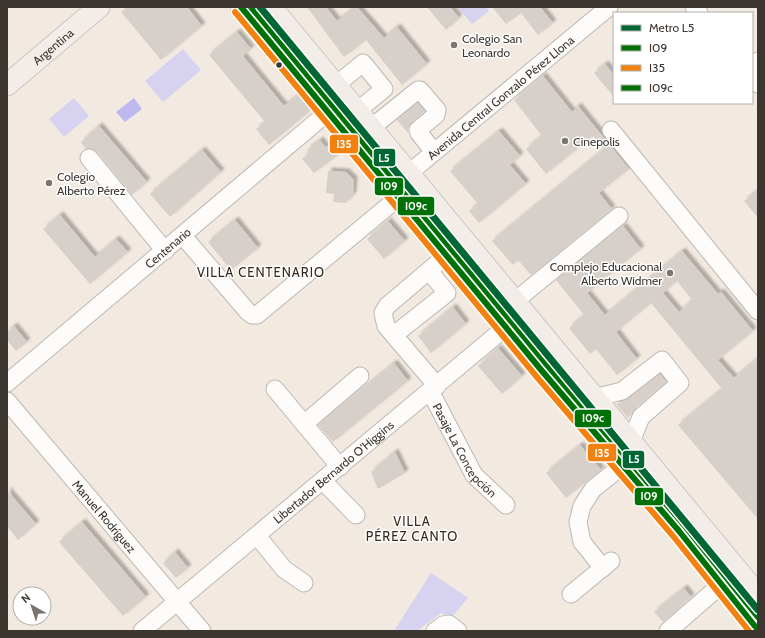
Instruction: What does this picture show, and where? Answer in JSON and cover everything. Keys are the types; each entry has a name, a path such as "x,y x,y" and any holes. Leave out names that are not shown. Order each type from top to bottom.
{"main road":[{"name":"Argentina","path":"7,85 99,7"},
{"path":"241,7 506,328 622,466 665,512 723,583 758,630"},
{"path":"271,7 758,595"}],"street":[{"name":"Avenida Central Gonzalo Pérez Llona","path":"183,236 248,312 252,315 257,315 395,193 409,174 434,152 609,7"},
{"path":"336,85 362,63 384,89 357,111"},
{"path":"371,128 418,90 420,90 437,110 436,115 418,130 418,133 434,152"},
{"name":"Centenario","path":"7,383 183,236 328,112"},
{"path":"611,130 758,311"},
{"path":"89,158 165,251"},
{"name":"Libertador Bernardo O'Higgins","path":"142,631 506,328 519,307 619,216"},
{"name":"Pasaje La Concepción","path":"446,256 384,309 384,322 433,388 474,475 506,505"},
{"path":"394,335 447,293 429,271"},
{"path":"594,398 622,391 662,360 680,383 641,417 631,442"},
{"path":"304,424 360,376"},
{"path":"275,389 340,467"},
{"name":"Manuel Rodríguez","path":"7,400 202,631"},
{"path":"571,594 607,564 582,542 578,522 582,506 593,489 622,466"},
{"path":"323,481 356,515"},
{"path":"257,536 284,569 304,583"},
{"path":"668,631 723,583"},
{"path":"434,631 446,624 452,625 458,631"}],"shaded area":[{"path":"458,7 486,7 489,11 472,24"},
{"path":"183,49 201,70 163,102 145,81"},
{"path":"74,98 89,116 64,137 49,119"},
{"path":"134,98 142,109 125,122 116,112"},
{"path":"431,573 468,598 452,617 441,613 417,631 394,631"}],"building":[{"path":"128,7 187,7 202,26 161,60 121,12"},
{"path":"307,7 326,7 337,21 357,7 384,38 397,27 427,64 402,85 366,40 344,57"},
{"path":"427,7 450,7 459,18 446,30"},
{"path":"492,7 540,7 553,23 538,35 521,13 506,24"},
{"path":"237,32 251,49 243,56 284,106 298,95 311,110 269,145 256,129 265,122 209,55"},
{"path":"605,64 613,74 613,96 594,73"},
{"path":"543,76 572,112 578,106 629,169 599,193 612,209 531,275 518,260 513,265 492,241 604,149 593,136 546,174 526,149 542,136 514,100"},
{"path":"418,103 425,111 411,123 408,128 408,133 397,120"},
{"path":"99,126 147,182 132,195 97,152 92,149 86,149 81,142"},
{"path":"499,131 520,156 510,165 526,184 479,223 469,211 478,204 450,171"},
{"path":"320,140 325,147 330,145 330,140 341,153 314,173 302,159 309,153 307,150"},
{"path":"202,150 221,172 170,217 150,194"},
{"path":"328,171 346,172 354,180 353,195 346,203 333,202 334,194 326,193"},
{"path":"758,190 758,218 744,201"},
{"path":"60,215 95,257 116,239 128,252 90,284 43,229"},
{"path":"235,220 258,248 231,270 208,242"},
{"path":"388,221 405,241 384,259 367,239"},
{"path":"623,226 641,249 587,293 605,315 682,251 718,294 721,292 753,331 718,360 734,378 758,358 758,519 678,425 722,389 651,303 616,332 637,359 617,375 596,349 590,354 569,328 584,315 556,280","holes":["677,281 692,300 679,312 663,293"]},
{"path":"453,307 466,324 431,353 418,336"},
{"path":"14,326 27,342 16,351 7,340 7,332"},
{"path":"498,348 522,376 502,394 478,366"},
{"path":"394,363 408,381 333,442 318,425"},
{"path":"660,374 666,382 634,409 628,418 616,404 628,399"},
{"path":"580,445 601,470 566,498 546,473"},
{"path":"395,452 405,473 378,489 371,472"},
{"path":"7,490 36,524 18,540 7,526"},
{"path":"82,522 146,597 123,616 59,542"},
{"path":"175,552 188,568 176,578 163,563"},
{"path":"684,588 691,597 663,622 654,612"}],"metro line":[{"name":"L5","path":"260,7 758,610"}],"transit line":[{"name":"I09","path":"241,7 542,371 679,531 758,630"},
{"name":"I09c","path":"251,7 548,366 685,526 758,617"},
{"name":"I35","path":"235,12 536,376 673,536 749,631"}],"place":[{"name":"Colegio San Leonardo","path":"454,45"},
{"name":"Cinepolis","path":"565,141"},
{"name":"Colegio Alberto Pérez","path":"49,183"},
{"name":"Complejo Educacional Alberto Widmer","path":"670,273"}],"district":[{"name":"VILLA CENTENARIO","path":"261,272"},
{"name":"VILLA PÉREZ CANTO","path":"412,528"}]}
